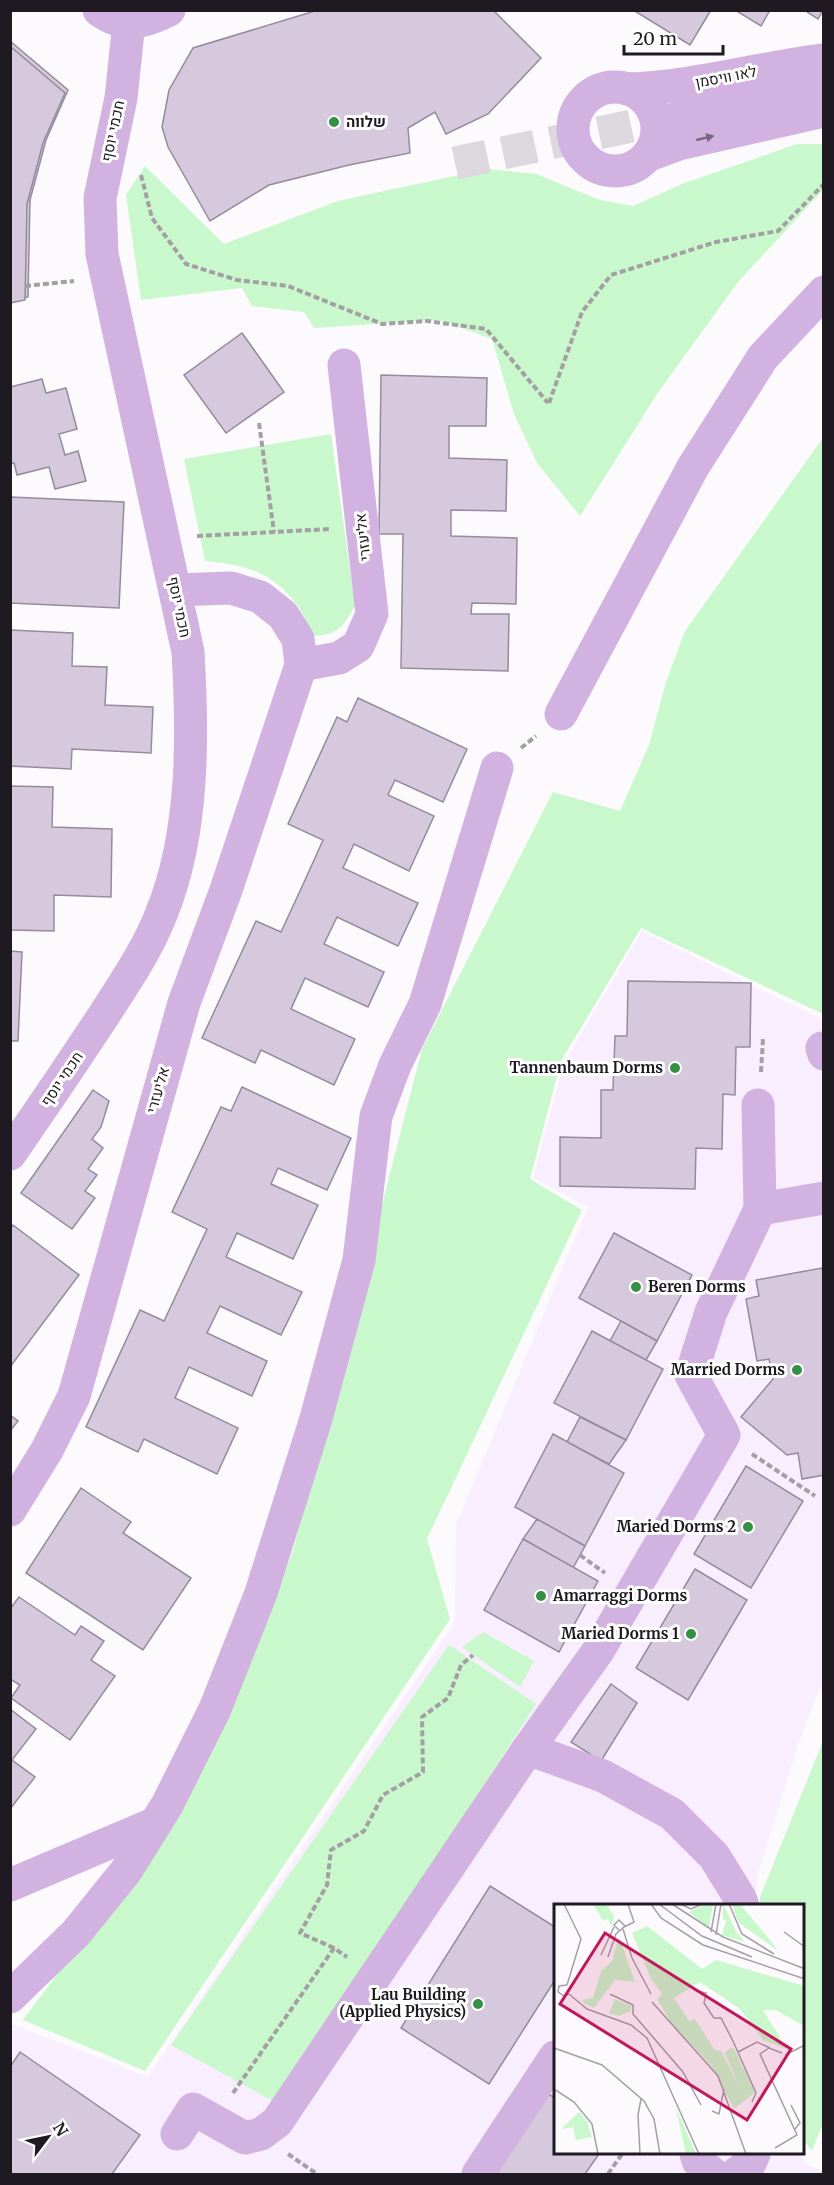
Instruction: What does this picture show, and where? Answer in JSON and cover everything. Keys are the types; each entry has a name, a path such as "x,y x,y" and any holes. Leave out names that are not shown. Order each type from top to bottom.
{"street":[{"path":"99,10 108,17 129,22 150,20 169,10"},
{"name":"חכמי יוסף","path":"10,1154 147,945 162,912 175,874 181,846 188,782 191,706 188,652 102,254 100,198 121,98 129,22"},
{"name":"לאו וויסמן","path":"627,89 683,85 824,60"},
{"path":"613,87 627,89 639,95 649,105 655,116 657,129 655,143 649,155 639,164 627,170 614,171 601,168 588,161 579,150 574,137 574,122 587,98 600,90 613,87"},
{"path":"649,155 708,137 820,94"},
{"path":"680,116 820,94"},
{"path":"561,714 693,467 764,357 824,292"},
{"name":"אליעזרי","path":"301,665 339,658 358,646 372,614 344,365"},
{"name":"אליעזרי","path":"10,1510 47,1450 74,1395 184,1003 226,890 301,665 298,639 283,615 260,597 231,588 175,590"},
{"path":"10,1997 76,1933 126,1871 156,1823 215,1709 261,1593 315,1422 359,1260 376,1116 395,1065 425,1004 497,768"},
{"path":"177,2134 193,2109 245,2138 261,2134 277,2122 528,1749 598,1651 724,1436 691,1375 711,1312 760,1209 758,1105"},
{"path":"760,1209 824,1198"},
{"path":"528,1749 603,1776 672,1814 714,1856 742,1904"},
{"path":"10,1885 156,1823"},
{"path":"478,2175 554,2059"},
{"path":"696,2155 698,2161 713,2175"}],"path":[{"path":"152,218 186,264 237,280 288,286 382,324 427,321 486,329 548,403 582,312 611,275 716,242 778,231 824,184"},
{"path":"25,286 107,278"},
{"path":"259,423 274,532"},
{"path":"164,537 362,528"},
{"path":"497,768 561,714"},
{"path":"724,1436 815,1496"},
{"path":"580,1555 606,1574"},
{"path":"375,1977 334,1948 300,1933 327,1885 331,1850 364,1831 383,1795 423,1772 422,1716 448,1698 461,1665 473,1655"},
{"path":"214,2121 334,1948"},
{"path":"608,2175 621,2155"}],"shaded area":[{"path":"642,931 823,1020 823,1679 798,1745 757,1877 755,1904 554,1904 554,2155 801,2155 807,2164 823,2174 11,2174 12,2024 148,2077 455,1622 456,1525 588,1207 533,1178 563,1064"}],"green space":[{"path":"797,144 823,144 823,190 738,282 659,391 580,516 537,463 514,414 492,339 439,320 314,328 304,312 252,306 242,288 141,300 126,195 145,166 224,244 338,201 487,169 536,174 600,200 633,206 682,184"},
{"path":"331,434 355,606 343,625 334,632 312,636 298,606 268,577 245,568 205,561 184,459"},
{"path":"823,438 823,1014 641,928 561,1061 530,1179 582,1210 427,1539 450,1619 145,2071 23,2020 175,1817 275,1595 293,1551 422,1049 553,792 620,811 649,745 666,682 685,631"},
{"path":"483,1632 534,1661 520,1687 462,1647"},
{"path":"449,1645 536,1704 278,2104 171,2045"},
{"path":"823,1741 824,2121 812,2151 804,2141 804,1904 760,1904 760,1897"}],"building":[{"path":"318,10 493,10 541,58 488,114 446,134 435,112 408,128 410,153 269,185 210,221 168,147 162,127 169,90 193,48"},
{"path":"633,10 711,10 690,45"},
{"path":"735,10 770,10 761,26"},
{"path":"804,10 823,10 818,19"},
{"path":"10,41 68,90 46,140 30,200 28,297 10,301"},
{"path":"10,46 65,93 43,143 27,204 25,300 10,303"},
{"path":"242,333 284,392 226,433 184,375"},
{"path":"381,375 487,378 486,426 449,426 449,458 507,460 506,511 451,510 451,536 517,538 516,604 472,603 471,614 509,614 508,671 401,668 403,534 379,534"},
{"path":"42,379 46,393 66,388 77,429 59,434 65,455 78,451 86,481 55,489 49,467 17,475 14,463 10,464 10,387"},
{"path":"10,497 124,502 119,608 10,603"},
{"path":"10,630 73,633 72,666 107,667 105,705 153,707 151,753 72,749 71,769 10,766"},
{"path":"358,698 467,749 443,802 395,780 388,795 434,816 409,871 354,844 343,868 418,903 398,946 337,917 324,944 384,972 368,1007 305,978 291,1009 355,1039 334,1085 261,1050 255,1063 202,1038 256,921 281,932 305,880 323,840 288,824 337,717 347,722"},
{"path":"10,786 53,787 52,827 112,829 111,897 54,895 54,931 10,930"},
{"path":"10,951 22,952 18,1041 10,1041"},
{"name":"Tannenbaum Dorms","path":"628,981 751,983 750,1047 736,1047 735,1095 723,1094 722,1149 696,1148 695,1189 560,1186 560,1137 601,1138 601,1090 613,1090 615,1036 627,1036"},
{"path":"242,1087 351,1138 327,1190 278,1168 271,1184 318,1205 293,1259 237,1233 226,1257 302,1292 281,1335 220,1306 207,1333 267,1361 252,1396 189,1367 175,1398 238,1428 217,1474 144,1439 138,1452 86,1427 140,1310 164,1321 207,1229 172,1212 221,1107 231,1111"},
{"path":"93,1090 109,1101 101,1127 92,1139 103,1148 88,1169 97,1175 85,1191 95,1198 72,1229 21,1193"},
{"path":"13,1225 79,1275 10,1367 10,1229"},
{"name":"Beren Dorms","path":"614,1233 692,1275 657,1341 579,1298"},
{"name":"Married Dorms","path":"822,1268 824,1279 824,1475 802,1479 798,1453 787,1455 741,1417 773,1379 769,1359 757,1361 746,1299 759,1296 756,1280"},
{"path":"621,1321 657,1341 646,1360 610,1341"},
{"path":"592,1331 663,1369 626,1440 554,1403"},
{"path":"10,1415 18,1421 10,1431"},
{"path":"580,1417 626,1440 609,1464 567,1442"},
{"path":"553,1434 624,1473 585,1546 515,1507"},
{"name":"Maried Dorms 2","path":"746,1466 803,1501 751,1588 694,1554"},
{"path":"81,1488 131,1522 123,1533 191,1578 143,1650 26,1573"},
{"path":"537,1519 585,1546 573,1568 523,1539"},
{"name":"Amarraggi Dorms","path":"523,1539 598,1581 559,1652 484,1610"},
{"name":"Maried Dorms 1","path":"695,1569 747,1600 688,1700 636,1668"},
{"path":"19,1597 75,1635 81,1626 104,1641 91,1660 115,1676 70,1740 11,1698 20,1685 10,1679 10,1609"},
{"path":"611,1684 637,1703 601,1761 571,1742"},
{"path":"10,1709 36,1729 12,1760 35,1777 10,1809"},
{"name":"Lau Building (Applied Physics)","path":"490,1886 554,1926 554,1982 489,2084 401,2028"},
{"path":"20,2052 140,2135 112,2174 10,2174 10,2067"},
{"path":"540,2089 554,2097 554,2155 598,2155 585,2174 486,2174"}],"tunnel":[{"path":"455,163 680,116"}],"place":[{"name":"שלווה","path":"334,122"},
{"name":"Tannenbaum Dorms","path":"675,1068"},
{"name":"Beren Dorms","path":"636,1287"},
{"name":"Married Dorms","path":"797,1370"},
{"name":"Maried Dorms 2","path":"748,1527"},
{"name":"Amarraggi Dorms","path":"541,1596"},
{"name":"Maried Dorms 1","path":"691,1634"},
{"name":"Lau Building (Applied Physics)","path":"478,2004"}]}
